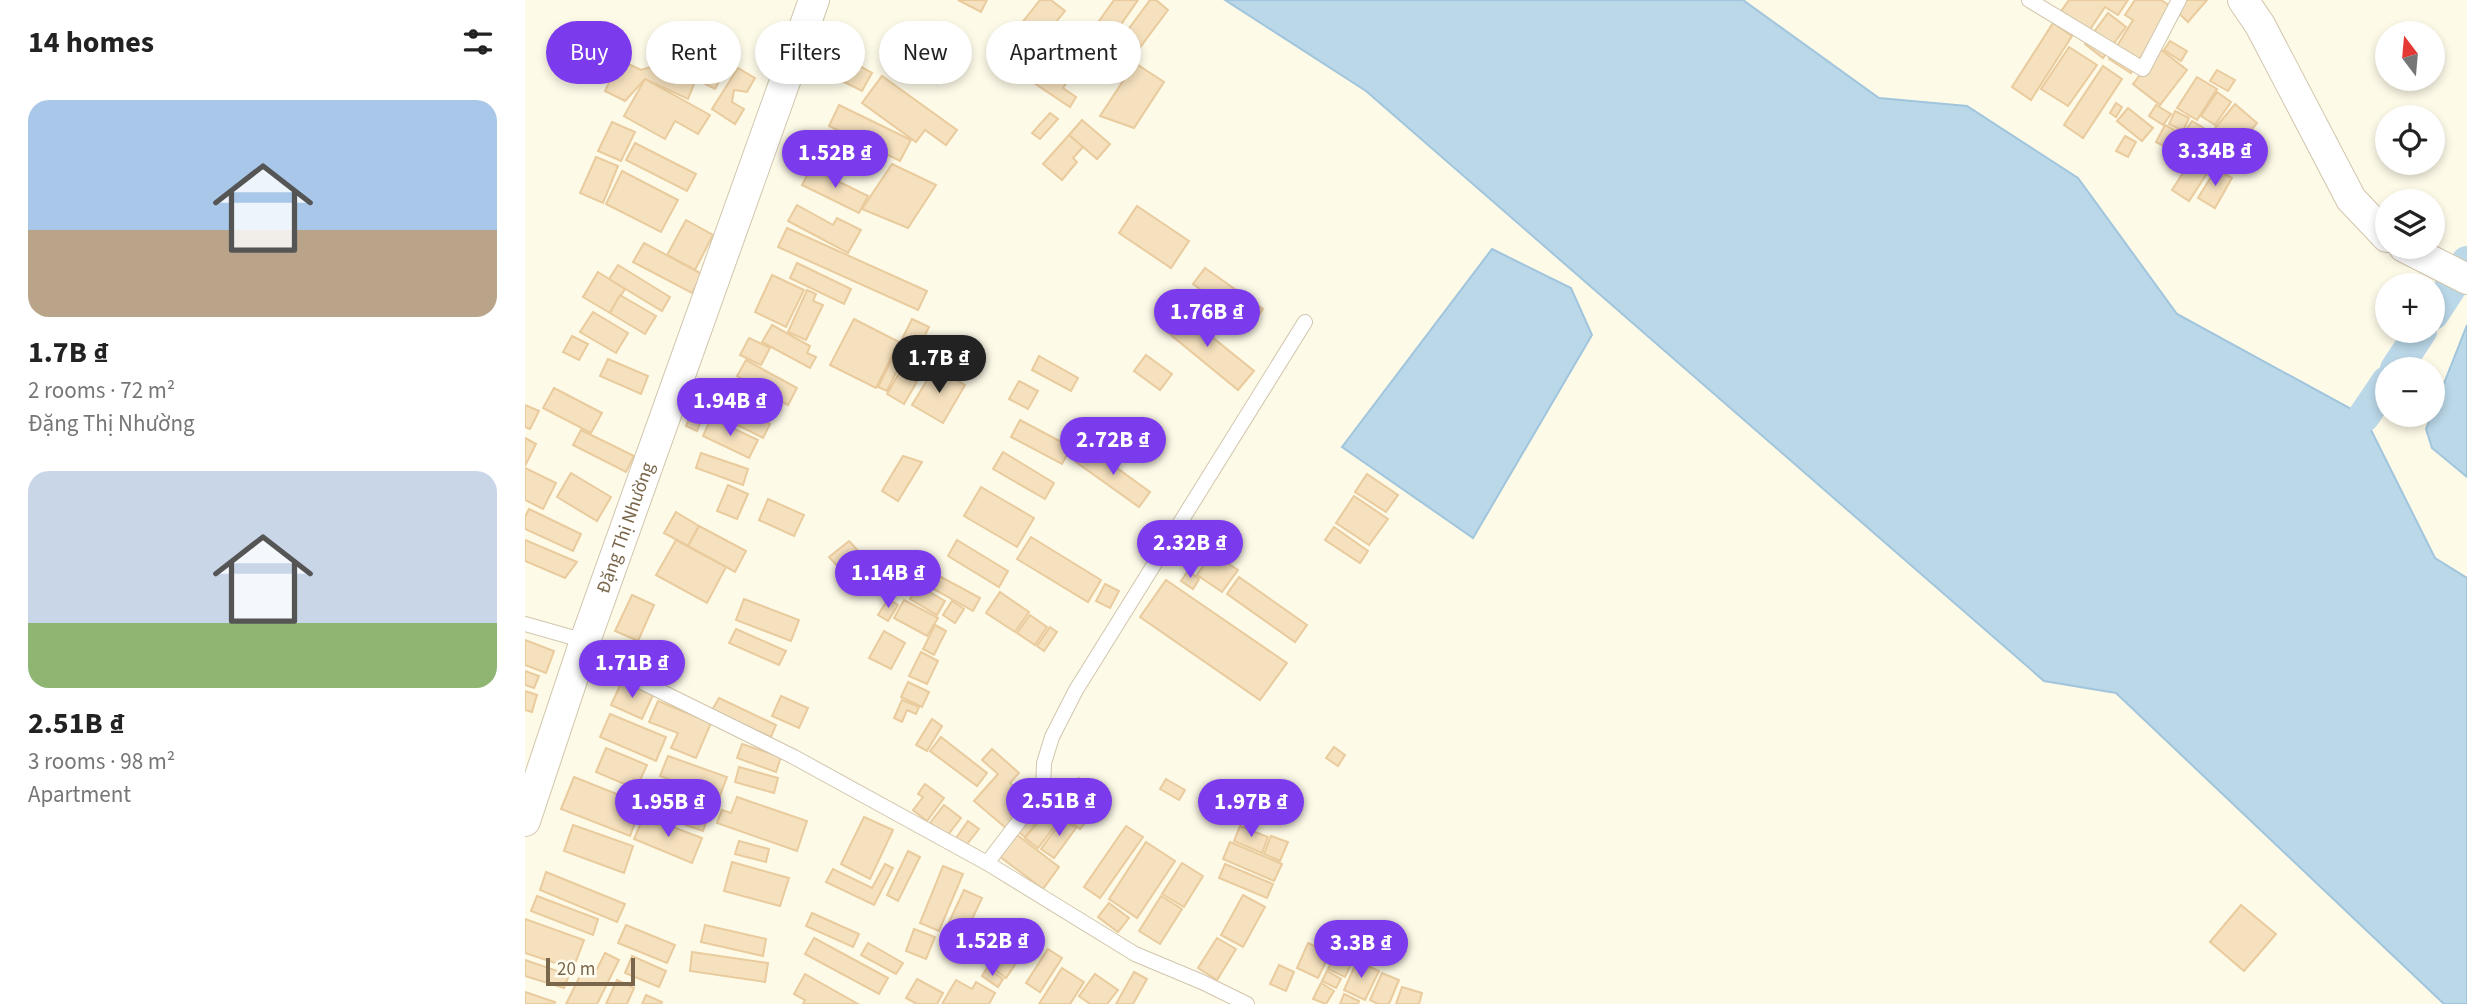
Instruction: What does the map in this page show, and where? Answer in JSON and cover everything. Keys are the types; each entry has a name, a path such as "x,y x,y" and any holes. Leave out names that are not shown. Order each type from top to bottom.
{"street":[{"name":"Đặng Thị Nhường","path":"525,821 583,646 814,0"},
{"path":"2243,0 2260,25 2351,199 2375,224"},
{"path":"2428,259 2467,279"}],"lane":[{"path":"2029,0 2143,69 2179,0"},
{"path":"987,863 1043,790 1044,763 1052,737 1076,690 1305,321"},
{"path":"525,624 583,646 794,757 987,863 1135,954 1247,1004"}],"water":[{"path":"1225,0 1743,0 1879,98 1967,106 2078,178 2177,314 2364,416 2435,558 2467,578 2467,1004 2444,1004 2116,693 2044,681 1366,91"},
{"path":"1492,249 1571,288 1592,335 1473,538 1342,447"},
{"path":"2467,325 2467,477 2432,448 2426,429 2445,427 2445,381"}],"building":[{"path":"958,0 987,0 981,12"},
{"path":"1040,0 1051,0 1065,11 1057,21 1023,21"},
{"path":"1114,0 1138,0 1123,21 1099,21"},
{"path":"1150,0 1156,0 1168,10 1141,46 1141,21 1134,21"},
{"path":"2069,0 2128,0 2118,15 2105,7 2083,40 2054,21"},
{"path":"2135,0 2161,0 2172,7 2131,73 2109,59 2133,20 2125,15"},
{"path":"2181,0 2207,0 2188,22 2173,8"},
{"path":"2108,13 2126,27 2103,58 2085,44"},
{"path":"2053,23 2072,36 2031,100 2012,87"},
{"path":"2170,41 2187,51 2181,61 2164,50"},
{"path":"2069,47 2097,65 2068,106 2041,89"},
{"path":"2160,49 2187,70 2160,105 2133,84"},
{"path":"632,66 641,70 646,68 646,79 625,101 605,91 608,84 632,84"},
{"path":"2103,66 2122,79 2083,138 2064,125"},
{"path":"1141,67 1164,82 1134,128 1100,116 1121,84 1141,84"},
{"path":"865,69 872,73 862,91 848,84 865,84"},
{"path":"741,70 755,78 747,92 734,90 732,102 744,109 735,124 712,109 728,84 741,84"},
{"path":"2217,70 2235,80 2228,91 2210,81"},
{"path":"2197,77 2217,89 2197,120 2177,108"},
{"path":"645,79 646,84 654,84 710,115 698,134 675,121 665,139 624,116"},
{"path":"879,80 879,84 893,84 957,130 946,145 925,130 916,142 862,103"},
{"path":"656,84 694,84 688,99"},
{"path":"705,84 718,84 715,89"},
{"path":"1036,84 1066,84 1063,88 1076,97 1070,107"},
{"path":"2217,92 2231,102 2215,125 2201,116"},
{"path":"2116,103 2122,107 2116,117 2110,113"},
{"path":"2235,104 2257,123 2228,157 2206,139"},
{"path":"839,105 911,140 900,161 829,126"},
{"path":"2156,105 2171,114 2163,125 2149,116"},
{"path":"2128,108 2153,128 2142,141 2117,121"},
{"path":"2175,111 2189,118 2183,131 2169,124"},
{"path":"1050,113 1058,119 1040,139 1032,133"},
{"path":"1082,120 1110,144 1097,159 1069,135"},
{"path":"2192,121 2207,130 2200,142 2184,133"},
{"path":"612,122 635,132 621,161 598,151"},
{"path":"2165,125 2184,135 2175,152 2156,142"},
{"path":"1069,135 1083,147 1073,158 1077,162 1062,180 1043,164"},
{"path":"2125,136 2136,142 2128,157 2116,151"},
{"path":"635,143 696,174 687,191 626,160"},
{"path":"2198,150 2215,161 2189,201 2172,190"},
{"path":"596,157 618,166 603,203 580,193"},
{"path":"892,164 936,185 908,228 862,209"},
{"path":"811,168 868,196 859,213 802,185"},
{"path":"2216,169 2232,178 2215,208 2198,198"},
{"path":"622,171 678,200 661,232 606,204"},
{"path":"797,205 833,225 837,218 861,230 848,253 788,221"},
{"path":"1137,206 1189,241 1171,268 1119,233"},
{"path":"686,220 713,235 695,270 667,255"},
{"path":"787,228 927,291 918,310 778,247"},
{"path":"644,243 702,274 692,293 633,262"},
{"path":"797,263 851,289 844,304 790,278"},
{"path":"618,265 670,297 662,311 609,279"},
{"path":"1205,268 1263,309 1251,326 1193,284"},
{"path":"598,272 625,289 610,313 583,297"},
{"path":"772,275 804,290 786,327 755,312"},
{"path":"807,290 816,294 813,301 823,305 806,340 788,332"},
{"path":"620,295 656,316 645,334 610,313"},
{"path":"1175,307 1254,371 1238,390 1160,326"},
{"path":"593,312 628,333 616,353 580,332"},
{"path":"854,319 899,342 876,388 830,365"},
{"path":"912,319 929,327 918,350 909,346 887,391 878,387"},
{"path":"772,325 810,346 807,353 816,357 810,368 762,342"},
{"path":"572,336 588,344 579,360 563,352"},
{"path":"749,338 770,348 761,365 740,355"},
{"path":"912,351 929,361 904,404 887,394"},
{"path":"1146,355 1172,374 1160,390 1134,371"},
{"path":"1039,356 1078,378 1071,391 1032,370"},
{"path":"608,359 648,376 641,394 600,376"},
{"path":"746,360 797,388 788,405 737,376"},
{"path":"935,367 965,385 943,423 912,405"},
{"path":"1019,381 1038,391 1028,409 1009,399"},
{"path":"554,388 602,413 591,433 543,408"},
{"path":"710,393 770,424 763,438 702,407"},
{"path":"525,405 539,411 530,429 525,427"},
{"path":"692,412 703,416 697,431 686,426"},
{"path":"711,418 758,440 749,458 703,436"},
{"path":"1020,420 1071,447 1062,464 1011,437"},
{"path":"581,430 634,456 626,472 573,445"},
{"path":"525,438 536,444 525,466"},
{"path":"1088,447 1150,492 1139,507 1076,462"},
{"path":"1003,452 1054,483 1045,499 993,469"},
{"path":"701,453 748,469 743,485 696,468"},
{"path":"903,456 922,462 898,501 882,491"},
{"path":"525,468 556,483 543,509 525,500"},
{"path":"571,473 611,497 597,521 557,497"},
{"path":"1367,474 1398,495 1386,512 1355,492"},
{"path":"728,485 748,494 737,519 717,511"},
{"path":"981,487 1034,518 1017,547 964,516"},
{"path":"1354,496 1388,519 1369,545 1336,523"},
{"path":"768,499 804,515 794,536 759,520"},
{"path":"529,509 581,534 573,551 525,529 525,517"},
{"path":"676,512 699,526 688,546 664,533"},
{"path":"699,526 746,551 735,572 688,546"},
{"path":"1334,527 1368,551 1360,563 1325,540"},
{"path":"1031,537 1101,580 1088,602 1017,559"},
{"path":"1185,538 1205,552 1191,571 1171,557"},
{"path":"525,540 577,562 565,578 525,561"},
{"path":"676,540 726,567 707,603 656,575"},
{"path":"957,540 1008,571 999,587 948,556"},
{"path":"849,541 863,556 844,573 829,557"},
{"path":"907,552 917,558 910,571 900,566"},
{"path":"1212,553 1238,570 1222,592 1197,575"},
{"path":"930,571 980,598 973,611 923,583"},
{"path":"1188,571 1199,579 1193,589 1181,581"},
{"path":"1239,577 1307,625 1295,642 1227,594"},
{"path":"1166,580 1287,663 1260,700 1140,617"},
{"path":"1105,584 1119,591 1110,608 1096,601"},
{"path":"918,585 945,601 937,615 910,599"},
{"path":"1000,592 1029,612 1015,632 986,613"},
{"path":"632,595 654,605 638,641 615,631"},
{"path":"744,599 799,620 791,641 736,620"},
{"path":"888,599 898,605 888,621 878,615"},
{"path":"904,600 938,618 927,636 894,618"},
{"path":"952,601 964,609 955,623 943,615"},
{"path":"1030,615 1047,627 1035,645 1017,633"},
{"path":"935,625 946,631 934,655 923,649"},
{"path":"1050,627 1057,632 1044,651 1037,646"},
{"path":"736,629 786,651 779,665 729,643"},
{"path":"884,631 905,643 891,669 869,658"},
{"path":"525,640 554,651 546,673 525,665"},
{"path":"921,652 938,661 927,684 909,676"},
{"path":"525,671 539,676 534,688 525,685"},
{"path":"622,681 653,695 642,719 611,705"},
{"path":"908,682 929,692 922,707 901,697"},
{"path":"525,691 537,695 532,712 525,710"},
{"path":"781,696 808,708 799,728 772,716"},
{"path":"719,698 776,725 771,737 712,710"},
{"path":"902,700 919,707 916,714 907,710 902,722 894,718"},
{"path":"658,701 711,723 696,758 671,748 678,733 649,722"},
{"path":"610,714 666,737 656,761 600,737"},
{"path":"932,719 942,726 927,751 916,745"},
{"path":"941,737 987,773 977,786 930,751"},
{"path":"742,744 781,757 776,772 737,758"},
{"path":"1334,747 1345,755 1338,766 1326,758"},
{"path":"606,748 647,765 636,789 596,772"},
{"path":"992,749 1019,773 1010,783 1024,795 1034,785 1039,789 1006,828 974,801 998,774 982,760"},
{"path":"668,756 727,777 719,798 660,776"},
{"path":"739,767 778,778 774,793 735,782"},
{"path":"574,777 642,804 630,836 561,809"},
{"path":"1079,778 1096,789 1090,797 1074,786"},
{"path":"1166,779 1185,790 1179,800 1160,789"},
{"path":"1061,781 1096,809 1080,829 1045,802"},
{"path":"650,783 712,805 703,831 648,812 653,800 644,797"},
{"path":"925,784 944,798 927,821 913,810 923,797 918,794"},
{"path":"737,797 807,821 797,851 717,823 722,810 731,813"},
{"path":"1040,801 1061,818 1038,848 1025,838 1042,817 1033,810"},
{"path":"944,805 961,818 947,836 930,823"},
{"path":"1030,811 1040,819 1025,837 1015,829"},
{"path":"644,816 702,838 692,863 634,839"},
{"path":"864,817 893,830 870,879 841,864"},
{"path":"1063,819 1076,828 1054,858 1041,849"},
{"path":"968,821 979,829 964,848 954,841"},
{"path":"573,825 633,846 624,873 564,851"},
{"path":"1126,826 1143,837 1100,898 1084,887"},
{"path":"1240,826 1268,837 1262,853 1234,841"},
{"path":"1016,834 1059,867 1043,889 999,856"},
{"path":"1271,836 1288,842 1280,861 1264,854"},
{"path":"739,841 769,849 766,862 735,854"},
{"path":"1146,842 1175,861 1137,918 1109,899"},
{"path":"1230,842 1282,864 1274,881 1223,859"},
{"path":"908,851 920,857 898,901 887,895"},
{"path":"732,862 789,878 780,906 724,891"},
{"path":"1182,863 1203,876 1184,907 1162,894"},
{"path":"885,864 893,868 874,905 826,882 833,869 872,888"},
{"path":"1225,864 1273,884 1267,898 1219,878"},
{"path":"943,866 963,874 939,931 920,923"},
{"path":"546,872 625,904 617,922 540,890"},
{"path":"964,890 982,898 961,943 943,935"},
{"path":"1243,895 1265,907 1243,947 1221,935"},
{"path":"537,896 598,919 593,935 531,911"},
{"path":"1161,896 1182,909 1160,944 1139,931"},
{"path":"1109,903 1129,918 1118,932 1098,917"},
{"path":"2241,905 2276,934 2244,971 2210,942"},
{"path":"812,913 859,934 853,947 806,926"},
{"path":"525,919 584,940 573,969 525,953"},
{"path":"1018,922 1035,933 1028,944 1011,933"},
{"path":"988,923 1008,937 990,964 969,951"},
{"path":"626,925 675,945 667,963 618,943"},
{"path":"705,925 766,939 763,956 701,942"},
{"path":"914,929 935,937 926,959 906,951"},
{"path":"1011,936 1027,947 1006,978 991,967"},
{"path":"814,938 888,978 879,994 805,954"},
{"path":"1217,938 1236,949 1217,980 1198,968"},
{"path":"868,943 903,963 896,974 861,955"},
{"path":"1308,943 1330,953 1318,978 1297,968"},
{"path":"1048,949 1062,958 1040,992 1026,983"},
{"path":"692,952 768,963 765,982 690,971"},
{"path":"605,953 619,960 597,1004 566,1004 586,964 597,969"},
{"path":"632,956 666,971 659,987 625,973"},
{"path":"1334,957 1351,964 1345,977 1328,969"},
{"path":"525,960 569,975 564,988 525,976"},
{"path":"1357,961 1379,971 1365,1000 1344,990"},
{"path":"1279,965 1294,972 1286,991 1270,984"},
{"path":"987,968 1003,979 998,987 982,976"},
{"path":"1062,968 1084,982 1070,1004 1039,1004"},
{"path":"1327,971 1341,979 1336,988 1322,981"},
{"path":"1134,972 1147,979 1133,1004 1116,1004"},
{"path":"1382,973 1399,980 1389,1004 1378,1004 1370,1000"},
{"path":"805,974 858,1004 803,1004 805,1000 794,994"},
{"path":"1095,974 1118,990 1107,1004 1090,1004 1079,996"},
{"path":"917,979 943,993 937,1004 917,1004 906,998"},
{"path":"617,980 634,988 627,1004 606,1004"},
{"path":"956,980 972,989 976,982 995,993 989,1004 942,1004"},
{"path":"1321,983 1334,991 1326,1004 1313,999"},
{"path":"1402,987 1422,993 1419,1004 1396,1004"},
{"path":"525,992 555,1002 525,1004"},
{"path":"1344,994 1359,1001 1358,1004 1340,1004"},
{"path":"646,995 662,1002 661,1004 642,1004"}],"waterway":[{"path":"2445,296 2467,262"},
{"path":"2404,357 2413,343"},
{"path":"2364,416 2375,400"}]}
